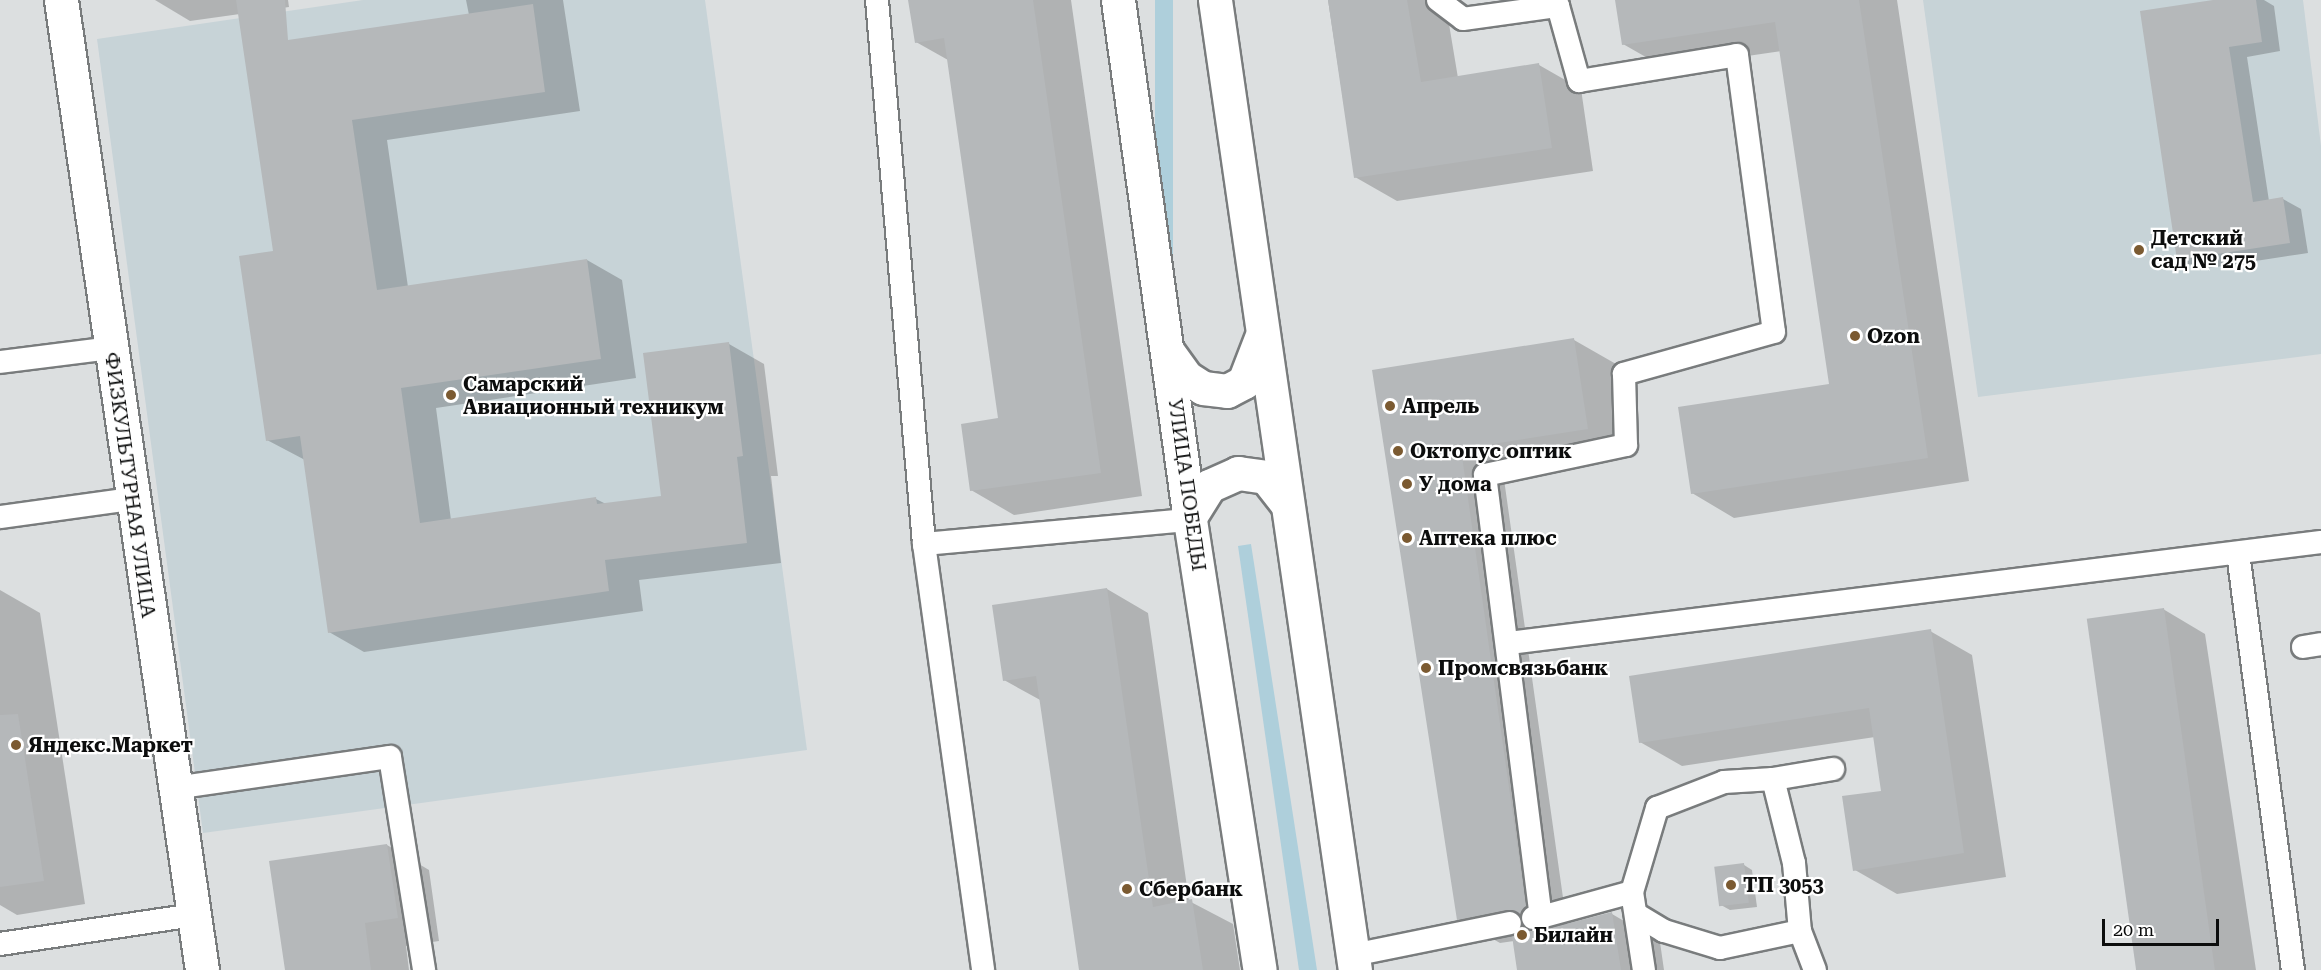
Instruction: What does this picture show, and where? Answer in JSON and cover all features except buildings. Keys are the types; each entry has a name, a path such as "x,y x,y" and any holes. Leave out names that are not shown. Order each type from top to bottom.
{"main road":[{"name":"ФИЗКУЛЬТУРНАЯ УЛИЦА","path":"61,0 202,970"},
{"name":"УЛИЦА ПОБЕДЫ","path":"1118,0 1191,517 1260,970"},
{"path":"1215,0 1354,962"},
{"path":"1168,352 1185,377 1203,388 1227,391 1245,382 1262,333"},
{"path":"1191,517 1209,486 1238,473 1266,477 1286,503"}],"lane":[{"path":"877,0 924,544 983,970"},
{"path":"1438,0 1463,19 1558,6 1579,81 1737,55 1774,332 1624,374 1626,445 1485,475 1509,642 1537,918 1634,903"},
{"path":"0,362 111,348"},
{"path":"0,517 132,499"},
{"path":"924,544 1191,517"},
{"path":"1509,642 2321,542"},
{"path":"2238,553 2293,970"},
{"path":"174,788 390,757 424,970"},
{"path":"1644,970 1634,903 1657,808 1724,782 1773,779 1833,769"},
{"path":"1773,779 1794,863 1800,931 1815,970"},
{"path":"1634,903 1664,931 1720,948 1800,931"},
{"path":"0,944 194,915"},
{"path":"1354,962 1510,923"}],"shaded area":[{"name":"Самарский Авиационный техникум","path":"363,0 705,0 807,750 203,833 97,39"},
{"path":"1155,0 1173,0 1173,335 1155,335"},
{"name":"Детский сад № 275","path":"1923,0 2303,0 2321,146 2321,354 1978,397"},
{"path":"1251,544 1317,970 1299,970 1238,546"}],"place":[{"name":"Детский сад № 275","path":"2139,250"},
{"name":"Ozon","path":"1855,336"},
{"name":"Самарский Авиационный техникум","path":"451,395"},
{"name":"Апрель","path":"1390,406"},
{"name":"Октопус оптик","path":"1398,451"},
{"name":"У дома","path":"1407,484"},
{"name":"Аптека плюс","path":"1407,538"},
{"name":"Промсвязьбанк","path":"1426,668"},
{"name":"Яндекс.Маркет","path":"16,745"},
{"name":"ТП 3053","path":"1731,885"},
{"name":"Сбербанк","path":"1127,889"},
{"name":"Билайн","path":"1522,935"}]}
